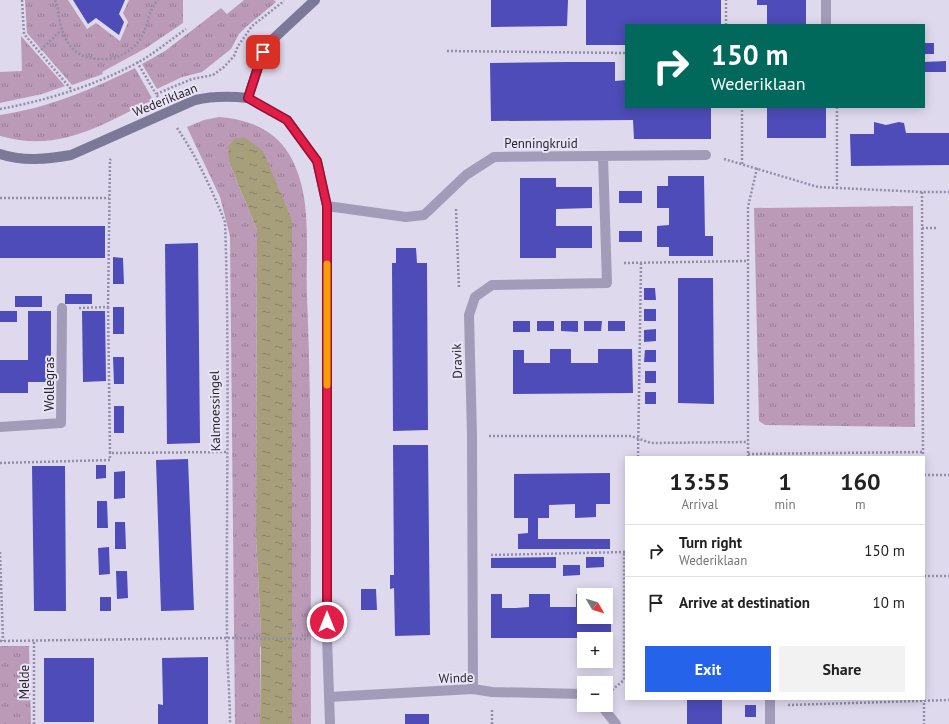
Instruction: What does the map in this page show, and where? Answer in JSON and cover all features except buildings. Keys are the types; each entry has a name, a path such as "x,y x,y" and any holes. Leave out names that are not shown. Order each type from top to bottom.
{"street":[{"path":"315,0 271,41 263,52 248,98 287,120 317,161 327,206 327,637 330,724"},
{"path":"826,0 826,24"},
{"name":"Wederiklaan","path":"0,154 24,159 56,158 71,155 195,100 210,96 248,98"},
{"name":"Penningkruid","path":"327,206 406,217 424,214 466,175 494,157 706,154"},
{"name":"Dravik","path":"473,689 472,436 469,315 475,297 492,285 607,283 603,156"},
{"name":"Wollegras","path":"0,427 61,423 62,308"},
{"name":"Winde","path":"329,697 473,689 492,692 577,694"},
{"path":"770,702 770,724"},
{"path":"607,712 616,724"}],"path":[{"path":"22,0 24,34 71,89"},
{"path":"55,0 59,10 62,29 71,47 78,55 96,59 111,59 122,56 140,40 150,11 158,0"},
{"path":"156,94 192,79 212,75 224,67 234,56 238,46 252,26 284,0"},
{"path":"726,0 726,24"},
{"path":"41,50 62,29"},
{"path":"0,109 37,102 110,75 138,62 186,29"},
{"path":"447,51 625,52"},
{"name":"Kalmoessingel","path":"138,62 166,112 188,144 218,204 225,222 228,452 227,638 230,684 230,724"},
{"path":"742,108 742,164 818,187 949,192"},
{"path":"837,108 837,188"},
{"path":"171,132 177,129"},
{"path":"0,463 110,460 108,307 110,160 116,157"},
{"path":"757,168 748,207 748,456 923,452"},
{"path":"447,192 456,205 459,302 469,315"},
{"path":"922,192 923,456"},
{"path":"0,198 110,198"},
{"path":"922,228 937,228"},
{"path":"606,264 747,261"},
{"path":"638,456 641,263"},
{"path":"62,308 108,307"},
{"path":"472,436 631,436 651,443 748,442"},
{"path":"110,453 228,452"},
{"path":"925,476 949,475"},
{"path":"0,552 2,641 227,638 297,640"},
{"path":"473,556 625,552 624,680 613,690"},
{"path":"925,576 949,576"},
{"name":"Melde","path":"34,640 34,724"},
{"path":"924,700 924,724"},
{"path":"770,702 949,700"}],"green space":[{"path":"25,0 68,0 87,29 96,23 120,41 128,22 123,13 129,0 183,0 183,23 146,48 102,72 103,74 72,85 27,33"},
{"path":"244,0 274,0 276,2 239,34 231,49 202,72 182,77 157,89 142,64 165,51 221,8 227,14"},
{"path":"21,36 65,86 42,94 0,103 0,72 22,71"},
{"path":"135,68 153,100 97,127 80,134 61,139 42,141 22,140 0,136 0,115 53,103 103,83"},
{"path":"219,117 240,120 268,132 283,145 289,154 297,170 302,187 307,224 307,296 310,403 311,724 292,724 291,649 260,647 260,724 235,724 230,236 220,197 187,127 204,120","holes":["229,162 292,220 291,634 261,633 256,535 257,230"]},
{"path":"913,206 915,427 765,425 759,421 754,208"},
{"path":"0,646 29,646 31,724 0,724"}],"water":[{"path":"244,137 263,151 292,220 292,724 260,724 261,633 256,535 257,230 229,162 228,147 234,139"}],"slow traffic":[{"path":"327,264 327,385"}],"route":[{"path":"263,52 248,98 287,120 317,161 327,206 327,622"}]}
